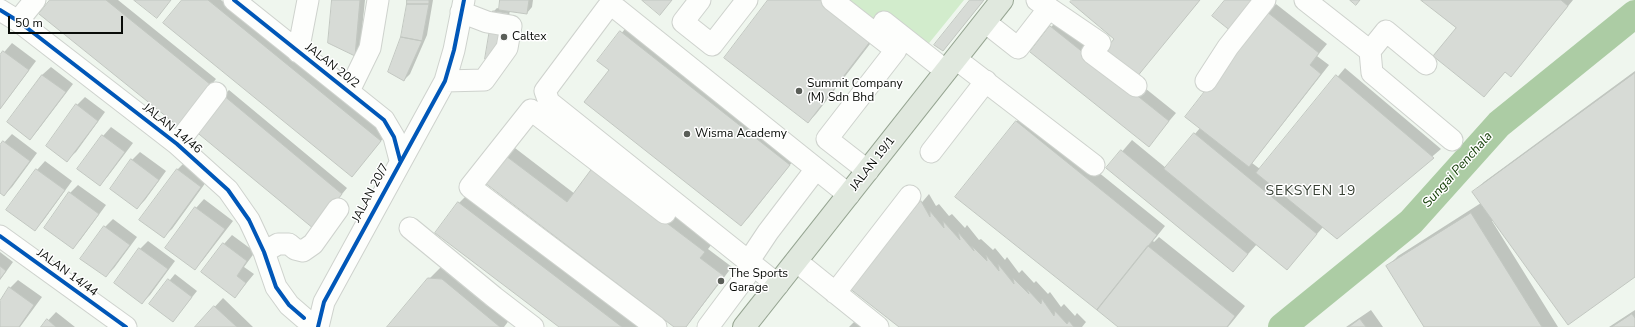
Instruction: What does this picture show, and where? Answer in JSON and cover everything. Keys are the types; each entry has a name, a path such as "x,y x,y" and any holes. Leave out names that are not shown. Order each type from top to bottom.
{"main road":[{"name":"JALAN 19/1","path":"744,327 1002,0"}],"street":[{"path":"18,21 35,0"},
{"name":"JALAN 20/2","path":"234,0 384,120 394,138 400,160"},
{"path":"298,52 308,0"},
{"path":"349,92 370,48 378,0"},
{"path":"700,0 683,22 712,45 747,0"},
{"path":"832,0 896,50 827,139 868,171"},
{"path":"855,0 951,65 986,82 1094,166"},
{"path":"1206,81 1228,47 1265,0"},
{"path":"1306,0 1370,51"},
{"path":"984,22 1018,48 1043,4 1100,43 1092,52 1136,86"},
{"path":"445,81 484,80 507,48 511,26 487,22 462,6"},
{"name":"JALAN 20/7","path":"307,324 324,302 400,160 445,81 454,50 462,6"},
{"path":"773,290 549,102 545,91 608,8 612,6 849,195"},
{"name":"JALAN 14/46","path":"0,10 18,21 177,144 228,190 249,220 264,252 276,287 289,305 307,324"},
{"path":"1426,64 1386,31 1370,51 1372,73 1452,140"},
{"path":"931,152 986,82"},
{"path":"177,144 216,93"},
{"path":"656,327 470,187 531,110 747,269"},
{"path":"384,120 401,123 422,122"},
{"path":"708,327 747,269 768,232 816,169"},
{"path":"835,293 910,196"},
{"path":"264,252 278,244 289,244 296,249 304,251 313,244 338,209"},
{"path":"410,228 533,327"},
{"name":"JALAN 14/44","path":"0,236 124,326"},
{"path":"796,261 878,327"},
{"path":"555,266 636,327"}],"green space":[{"path":"842,0 964,0 917,58"}],"building":[{"path":"50,0 106,0 211,85 178,126 39,14"},
{"path":"134,0 171,0 157,18"},
{"path":"182,0 208,0 381,141 352,177 163,23"},
{"path":"332,0 360,0 355,56 328,43"},
{"path":"407,0 429,0 429,4 407,4"},
{"path":"500,0 529,0 527,14 499,10"},
{"path":"642,0 672,0 660,15"},
{"name":"Summit Company (M) Sdn Bhd","path":"768,0 822,0 872,39 808,123 724,58"},
{"path":"970,0 984,0 943,51 934,45"},
{"path":"1072,0 1200,0 1136,78 1103,52 1114,39 1070,2"},
{"path":"1225,0 1257,0 1232,32 1212,16"},
{"path":"1350,0 1360,0 1356,5"},
{"path":"1421,0 1561,0 1568,6 1511,77 1505,72 1484,97 1433,56 1456,28"},
{"path":"407,4 429,4 422,41 401,37"},
{"path":"493,11 508,13 500,61 485,59"},
{"path":"1267,12 1319,53 1310,65 1321,74 1249,167 1185,117"},
{"path":"1050,26 1169,121 1149,147 1030,52"},
{"name":"Wisma Academy","path":"620,31 790,165 741,226 584,102 609,70 597,61"},
{"path":"401,37 422,41 404,81 388,72"},
{"path":"3,51 29,70 0,109 0,55"},
{"path":"1635,73 1635,277 1568,325 1472,192"},
{"path":"42,75 66,92 30,140 7,122"},
{"path":"1336,75 1434,158 1337,239 1256,173"},
{"path":"223,95 342,194 314,229 194,130"},
{"path":"76,104 98,121 67,162 46,146"},
{"path":"1016,121 1157,235 1097,310 955,197"},
{"path":"1194,133 1317,234 1287,270 1164,169"},
{"path":"102,135 125,152 100,186 77,169"},
{"path":"3,141 30,161 4,196 0,193 0,145"},
{"path":"1121,150 1248,254 1233,272 1106,168"},
{"path":"506,156 567,202 593,167 705,252 700,258 724,276 686,327 674,327 485,183"},
{"path":"131,159 159,180 137,209 110,189"},
{"path":"36,169 65,190 35,231 6,210"},
{"path":"177,169 201,187 164,238 139,220"},
{"path":"69,192 99,214 73,249 44,228"},
{"path":"921,201 930,217 930,211 944,228 943,221 960,240 958,232 974,251 972,246 987,261 986,255 999,271 998,264 1014,284 1013,278 1029,294 1027,289 1041,304 1042,299 1054,316 1055,311 1067,324 1069,321 1074,327 899,327 849,288"},
{"path":"458,202 622,327 559,327 435,233"},
{"path":"195,207 225,229 195,270 165,248"},
{"path":"1471,213 1542,327 1424,327 1386,266"},
{"path":"104,226 130,245 106,277 80,259"},
{"path":"223,243 247,261 237,276 246,283 235,298 201,272"},
{"path":"1148,246 1235,316 1227,327 1118,327 1097,310"},
{"path":"139,248 168,269 142,304 114,283"},
{"path":"0,266 6,271 0,279"},
{"path":"428,278 442,279 500,327 387,327"},
{"path":"168,279 192,297 173,322 149,304"},
{"path":"9,287 34,305 19,327 0,327 0,301"},
{"path":"214,306 237,327 195,327"},
{"path":"1632,314 1635,318 1635,327 1612,327"},
{"path":"47,319 56,327 41,327"},
{"path":"1360,319 1366,327 1349,327"}],"waterway":[{"name":"Sungai Penchala","path":"1282,327 1411,222 1499,124 1635,14"}],"cycle path":[{"path":"234,0 384,120 394,137 400,160"},
{"path":"318,327 324,302 445,81 454,50 464,0"},
{"path":"0,10 18,21 177,144 228,190 249,220 264,252 276,287 289,305 304,318"},
{"path":"0,236 126,327"}],"place":[{"name":"Caltex","path":"504,37"},
{"name":"Summit Company (M) Sdn Bhd","path":"799,91"},
{"name":"Wisma Academy","path":"687,134"},
{"name":"The Sports Garage","path":"721,281"}],"district":[{"name":"SEKSYEN 19","path":"1311,192"}]}
